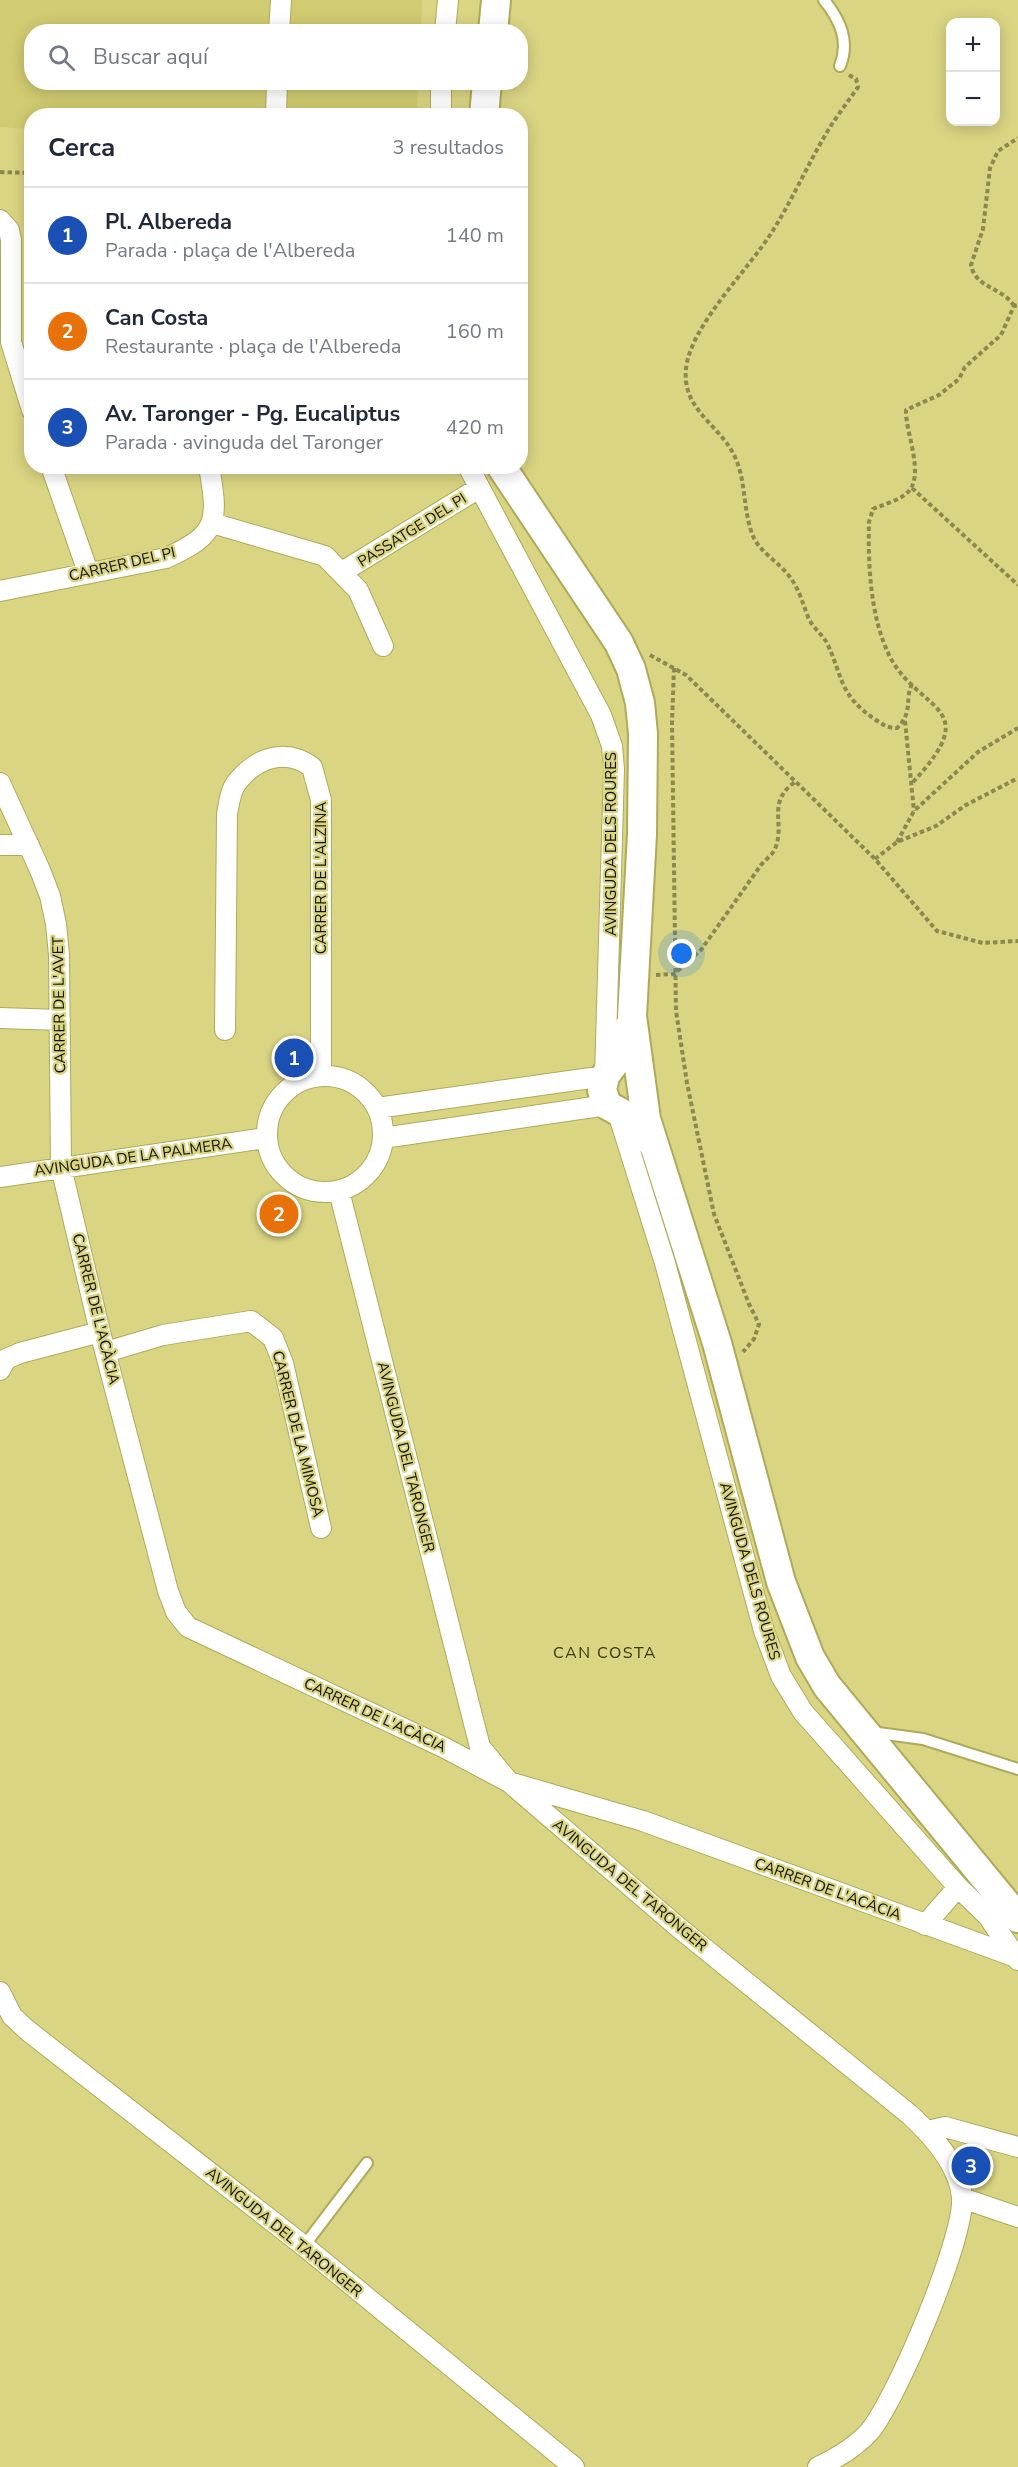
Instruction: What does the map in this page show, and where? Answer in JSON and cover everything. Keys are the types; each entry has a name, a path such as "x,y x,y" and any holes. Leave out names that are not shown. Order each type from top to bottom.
{"street":[{"path":"280,24 281,0"},
{"path":"446,24 448,0"},
{"path":"494,24 496,0"},
{"path":"276,108 277,90"},
{"path":"441,90 441,108"},
{"path":"485,108 486,90"},
{"path":"0,220 9,230 11,240 11,342 24,384"},
{"path":"54,474 88,572"},
{"path":"210,474 216,506 212,523"},
{"name":"AVINGUDA DELS ROURES","path":"472,474 601,715 612,746 614,781 606,1076"},
{"path":"506,474 619,643 631,669 640,702 643,734 642,834 632,1016 639,1087 652,1143 722,1363 794,1620 817,1673 862,1731 1018,1918"},
{"name":"PASSATGE DEL PI","path":"212,523 325,556 342,572 479,488"},
{"name":"CARRER DEL PI","path":"0,591 166,558 202,539 212,523"},
{"path":"342,572 358,590 383,646"},
{"name":"CARRER DE L'ALZINA","path":"225,1030 227,814 230,798 236,784 258,765 284,755 300,758 312,767 321,800 321,1075"},
{"name":"CARRER DE L'AVET","path":"0,783 50,896 56,924 60,1020 61,1167"},
{"path":"0,844 29,845"},
{"path":"632,1016 619,1057 606,1076 602,1090 612,1107 652,1143"},
{"path":"0,1018 60,1020"},
{"path":"321,1075 341,1078 356,1085 368,1095 377,1108 383,1138 378,1159 357,1183 339,1191 326,1193 308,1190 292,1183 279,1171 270,1155 266,1138 268,1119 276,1102 289,1088 303,1080 321,1075"},
{"path":"377,1108 606,1076 639,1087"},
{"path":"383,1138 612,1107 639,1087"},
{"name":"AVINGUDA DELS ROURES","path":"612,1107 665,1263 771,1655 803,1712 958,1887 988,1916 1017,1958"},
{"name":"AVINGUDA DE LA PALMERA","path":"0,1177 266,1138"},
{"name":"CARRER DE L'ACÀCIA","path":"61,1167 100,1332 168,1591 176,1611 188,1628 445,1748 509,1782 643,1821 1017,1958"},
{"name":"AVINGUDA DEL TARONGER","path":"339,1191 480,1747 509,1782 678,1927 928,2132 953,2169 962,2198 955,2242 881,2415 860,2442 818,2467"},
{"name":"CARRER DE LA MIMOSA","path":"106,1352 163,1335 251,1321 259,1326 273,1338 283,1363 321,1528"},
{"path":"0,1370 6,1359 20,1353 100,1332"},
{"path":"925,1925 958,1887"},
{"name":"AVINGUDA DEL TARONGER","path":"0,1992 12,2016 27,2030 304,2246 574,2467"},
{"path":"928,2132 945,2127 1018,2147"},
{"path":"962,2198 1018,2217"}],"lane":[{"path":"824,0 841,27 845,42 845,54 840,66"},
{"path":"862,1731 923,1739 1018,1770"},
{"path":"304,2246 367,2163"}],"path":[{"path":"840,66 856,79 858,87 832,123 772,232 716,305 693,349 686,370 689,397 697,411 733,452 741,475 745,512 754,540 790,577 800,594 808,617 826,642 844,689 858,707 888,728 897,728 905,721 910,709 912,684"},
{"path":"913,782 938,753 945,726 937,706 912,684 891,658 882,637 874,608 869,522 873,509 906,495 912,488 914,455 906,422 906,410 939,395 959,379 965,367 1001,335 1016,305 1010,298 977,278 971,265 983,229 990,168 998,151 1018,138"},
{"path":"0,172 24,173"},
{"path":"912,488 1018,585"},
{"path":"619,643 686,675 875,859 937,931 983,943 1018,941"},
{"path":"674,668 672,723 676,1011 687,1083 714,1214 759,1324 754,1339 742,1352 722,1363"},
{"path":"905,721 913,782 911,798 914,811"},
{"path":"897,842 914,811 978,752 1018,728"},
{"path":"875,859 897,842 936,826 966,806 1018,778"},
{"path":"634,971 663,977 674,974 701,950 761,865 773,853 778,834 777,816 780,796 795,782"}],"shaded area":[{"path":"0,0 422,0 421,24 24,24 24,90 418,90 417,108 24,108 24,129 0,127"}],"place":[{"name":"Pl. Albereda","path":"294,1058"},
{"name":"Can Costa","path":"279,1214"},
{"name":"Av. Taronger - Pg. Eucaliptus","path":"971,2166"}],"district":[{"name":"CAN COSTA","path":"605,1653"}]}
